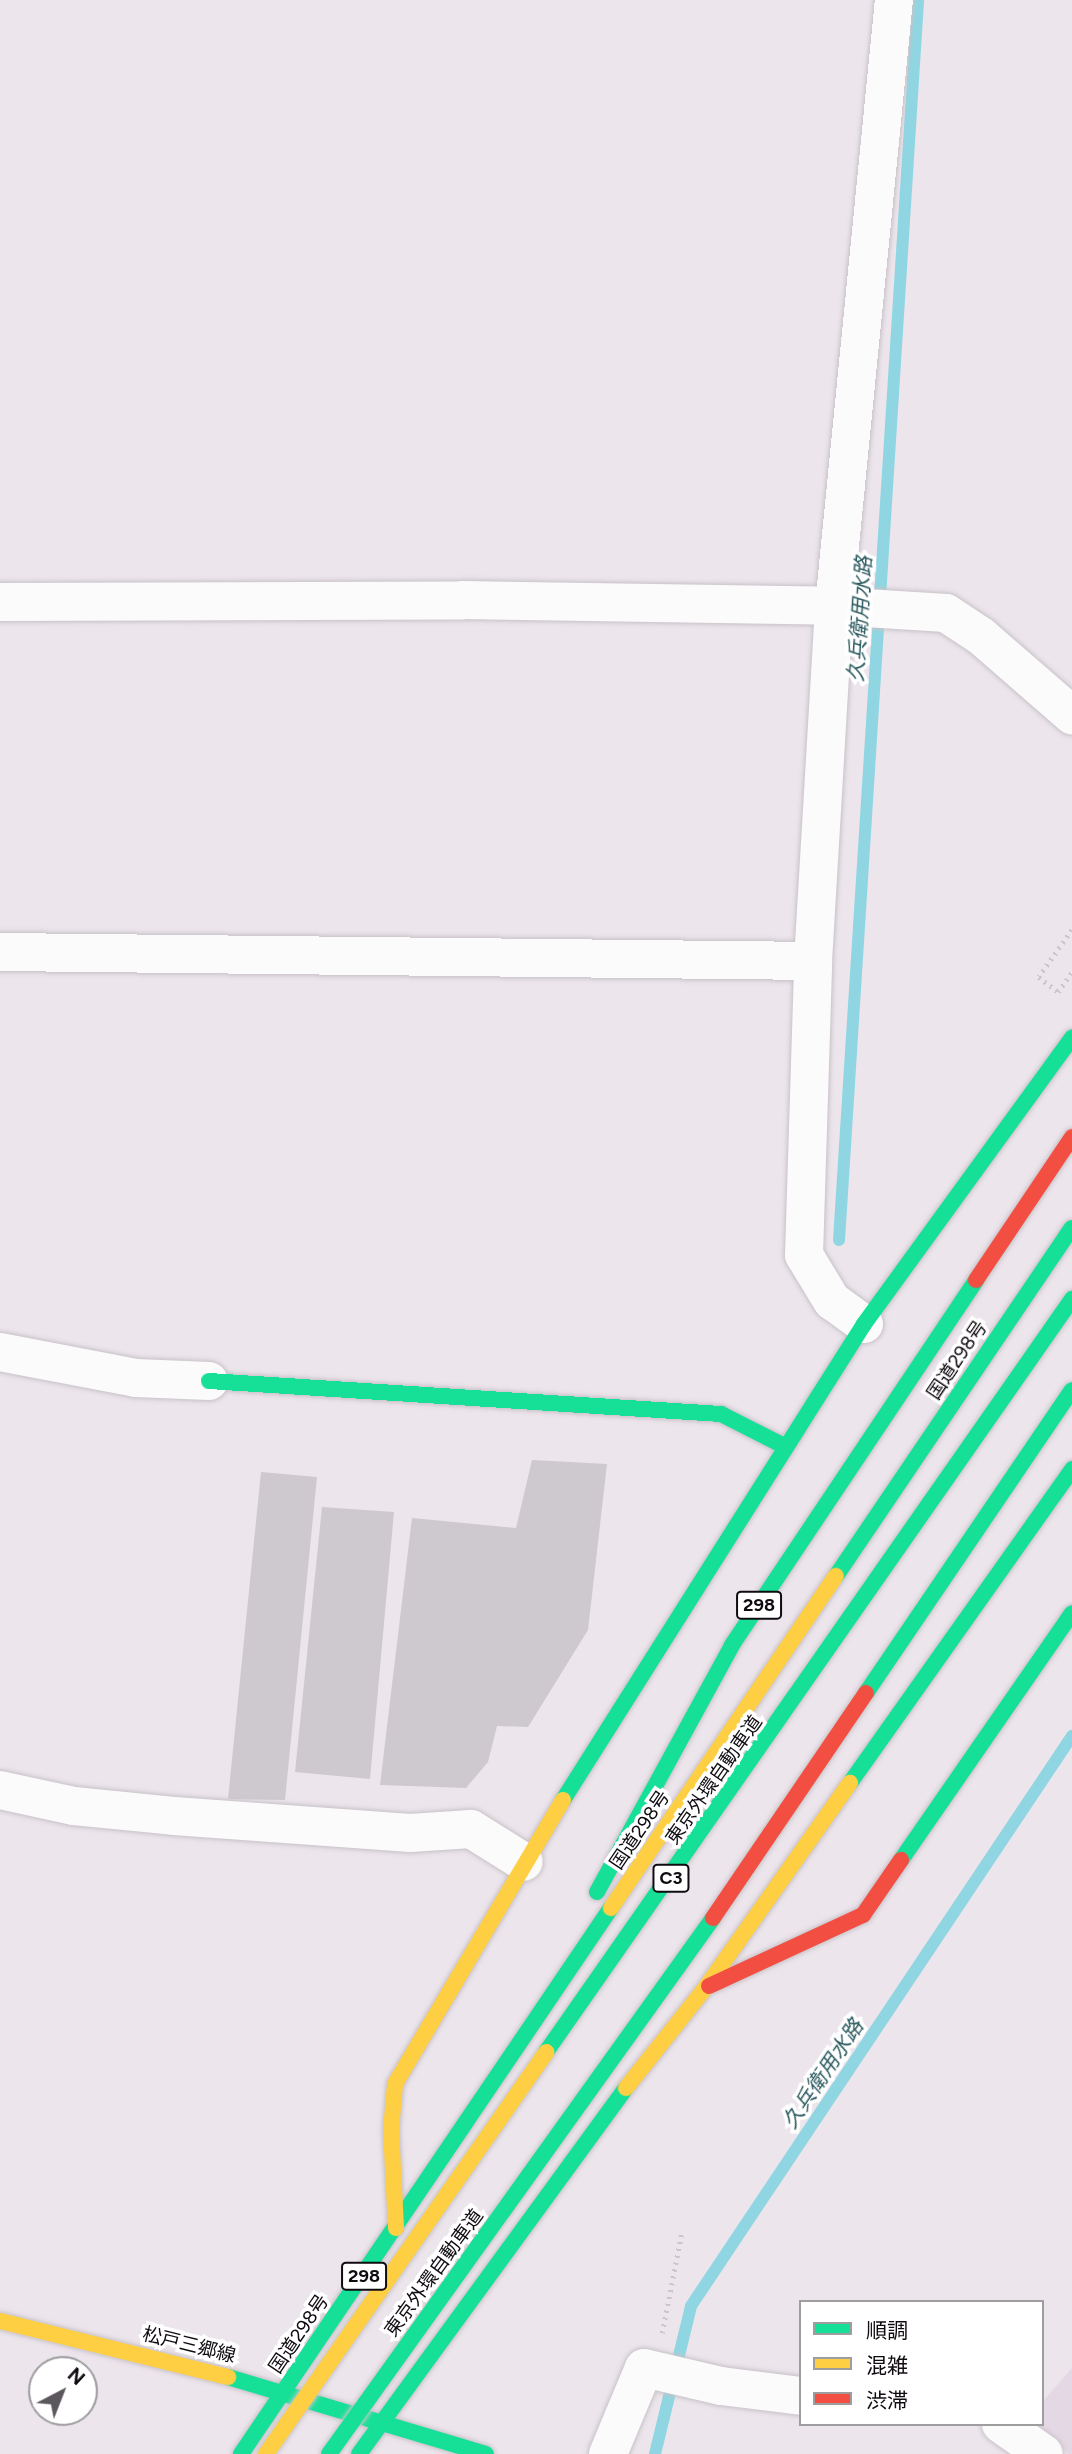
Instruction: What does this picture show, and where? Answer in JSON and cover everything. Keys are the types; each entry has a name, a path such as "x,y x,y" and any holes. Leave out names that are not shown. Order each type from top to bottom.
{"main road":[{"path":"396,2228 391,2130 395,2084 524,1863 784,1446 864,1324 1072,1038"},
{"name":"298","path":"485,2097 732,1645 1072,1137"},
{"name":"国道298号","path":"242,2454 1072,1228"},
{"name":"東京外環自動車道","path":"266,2454 1072,1299"},
{"path":"209,1381 721,1414 784,1446"},
{"name":"東京外環自動車道","path":"329,2454 662,1993 1072,1390"},
{"path":"359,2454 574,2153 706,1987 1072,1469"},
{"path":"925,1677 1030,1559"},
{"path":"706,1987 863,1915 1071,1616"},
{"name":"松戸三郷線","path":"0,2322 286,2391 383,2419 486,2454"}],"street":[{"path":"864,1324 832,1301 804,1255 813,961 834,606 894,0"},
{"path":"0,602 463,600 834,606 946,613 981,636 1072,715"},
{"path":"0,952 813,961"},
{"path":"0,1352 136,1378 209,1381"},
{"path":"0,1790 74,1806 174,1816 410,1833 471,1829 524,1863"},
{"path":"608,2454 644,2368 704,2382 799,2396"},
{"path":"1004,2426 1044,2454"}],"path":[{"path":"1072,930 1039,977 1058,992 1072,972"},
{"path":"655,2369 682,2231"}],"shaded area":[{"path":"1072,2368 1072,2454 1037,2426 1044,2426 1044,2400"}],"building":[{"path":"532,1460 607,1464 588,1630 528,1727 497,1726 488,1762 466,1788 380,1785 412,1518 516,1528"},
{"path":"261,1472 317,1477 285,1800 228,1799"},
{"path":"322,1507 394,1512 370,1779 295,1772"}],"waterway":[{"name":"久兵衛用水路","path":"839,1240 918,0"},
{"name":"久兵衛用水路","path":"655,2454 691,2306 1072,1736"}],"traffic: fast":[{"path":"563,1800 864,1324 1072,1038"},
{"path":"836,1576 1072,1228"},
{"path":"597,1892 732,1645 976,1280"},
{"path":"546,2052 1072,1299"},
{"path":"209,1381 721,1414 784,1446"},
{"path":"866,1693 1072,1390"},
{"path":"850,1783 1072,1469"},
{"path":"901,1860 1072,1613"},
{"path":"241,2454 611,1908"},
{"path":"329,2454 713,1918"},
{"path":"359,2454 626,2088"},
{"path":"228,2377 486,2454"}],"traffic: slow":[{"path":"611,1908 836,1576"},
{"path":"626,2088 706,1987 850,1783"},
{"path":"396,2228 391,2130 395,2084 563,1800"},
{"path":"266,2454 546,2052"},
{"path":"0,2321 228,2377"}],"traffic: jam":[{"path":"976,1280 1072,1137"},
{"path":"713,1918 866,1693"},
{"path":"709,1986 863,1915 901,1860"}]}
